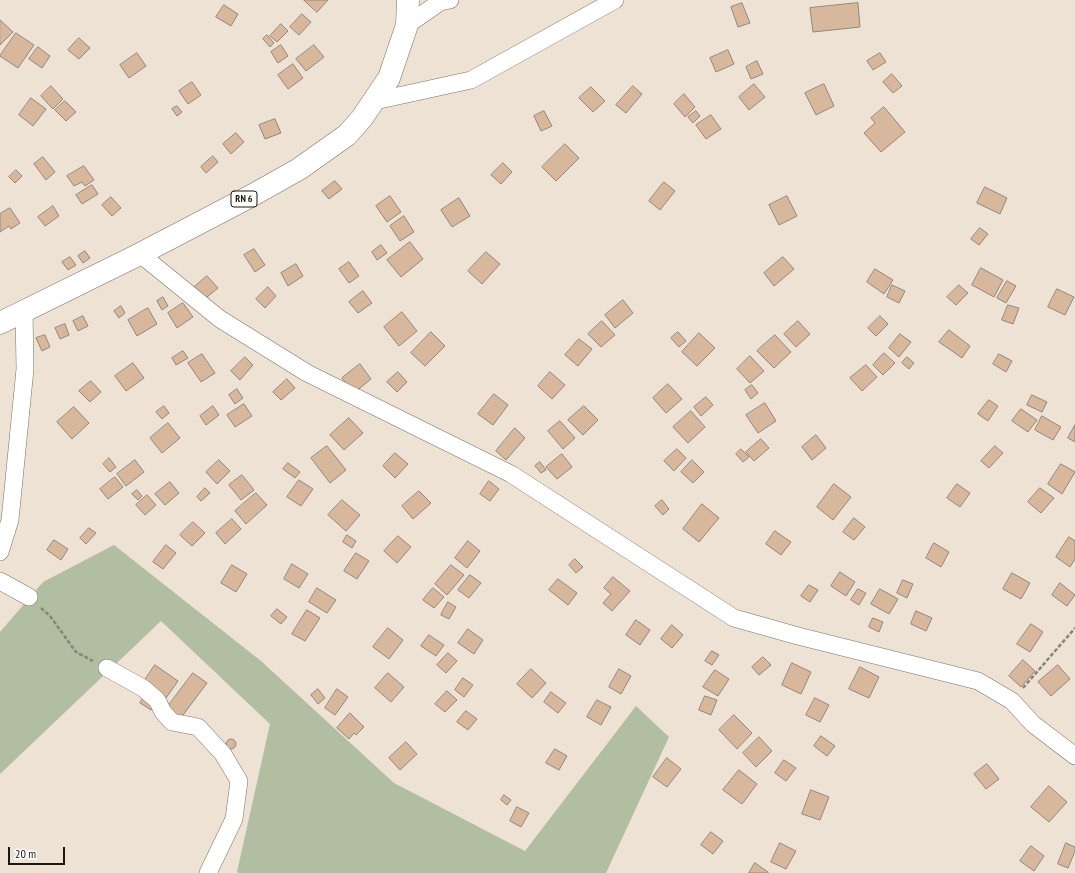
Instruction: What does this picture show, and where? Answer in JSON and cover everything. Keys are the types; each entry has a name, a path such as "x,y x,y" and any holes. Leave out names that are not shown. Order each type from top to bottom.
{"main road":[{"name":"RN 6","path":"0,323 140,254 299,169 347,135 362,118 389,78 407,25 408,0"}],"street":[{"path":"407,25 440,2 450,0"},
{"path":"374,101 471,80 615,0"},
{"path":"140,254 220,319 287,361 307,373 511,474 734,618 798,636 978,681 1012,701 1033,724 1075,756"},
{"path":"0,552 10,520 25,369 24,310"},
{"path":"0,581 29,597"},
{"path":"107,668 143,688 157,700 163,712 172,722 198,727 223,754 239,780 234,819 208,873"}],"path":[{"path":"29,597 50,616 76,652 107,668"},
{"path":"1012,701 1075,628"}],"green space":[{"path":"114,545 261,661 394,783 525,851 636,706 669,737 606,873 237,872 270,724 161,621 0,774 0,632 43,582"}],"building":[{"path":"304,0 328,0 317,12"},
{"path":"742,3 750,23 738,27 731,7"},
{"path":"858,3 860,27 813,32 810,8"},
{"path":"224,5 238,14 231,26 216,17"},
{"path":"302,14 311,22 299,35 290,27"},
{"path":"0,20 13,32 0,45"},
{"path":"281,24 288,31 277,42 270,36"},
{"path":"16,33 34,45 18,68 0,56"},
{"path":"267,35 274,43 270,47 263,39"},
{"path":"79,38 90,48 79,59 68,50"},
{"path":"281,45 288,56 278,63 271,52"},
{"path":"314,45 324,57 306,71 296,59"},
{"path":"38,47 50,56 42,68 29,59"},
{"path":"728,50 734,64 716,72 710,58"},
{"path":"137,53 146,66 129,78 120,65"},
{"path":"880,53 886,62 873,70 867,61"},
{"path":"757,61 763,74 751,79 746,67"},
{"path":"293,64 303,78 288,89 278,75"},
{"path":"892,74 902,86 893,93 883,82"},
{"path":"192,82 201,95 188,104 179,91"},
{"path":"754,84 765,97 749,110 739,97"},
{"path":"824,84 834,106 816,115 805,93"},
{"path":"51,86 63,99 53,109 41,96"},
{"path":"633,86 642,94 626,113 616,105"},
{"path":"591,87 605,101 593,112 579,98"},
{"path":"684,94 695,107 685,117 674,104"},
{"path":"31,98 46,109 33,126 19,115"},
{"path":"65,101 76,112 66,121 55,110"},
{"path":"177,106 182,112 177,116 172,109"},
{"path":"884,107 905,132 881,152 864,133 875,123 871,118"},
{"path":"544,111 552,126 541,131 534,116"},
{"path":"696,111 700,116 693,123 688,117"},
{"path":"711,115 721,129 706,139 696,125"},
{"path":"275,119 281,133 265,139 259,125"},
{"path":"236,133 244,142 231,154 223,144"},
{"path":"565,144 579,158 556,181 542,167"},
{"path":"213,156 218,162 206,173 201,167"},
{"path":"43,157 55,172 46,180 34,164"},
{"path":"503,163 512,172 501,184 491,175"},
{"path":"84,166 94,180 85,186 82,182 74,186 67,176"},
{"path":"16,170 22,176 15,183 9,177"},
{"path":"335,181 342,189 329,199 322,191"},
{"path":"664,182 675,191 660,210 649,201"},
{"path":"92,185 98,194 82,204 76,195"},
{"path":"985,187 1007,198 1000,214 977,203"},
{"path":"390,196 401,212 387,222 376,206"},
{"path":"787,196 797,216 779,225 769,205"},
{"path":"111,197 121,208 112,216 102,205"},
{"path":"459,198 470,216 452,227 441,210"},
{"path":"53,206 59,216 45,226 38,217"},
{"path":"10,208 20,223 11,229 9,226 0,232 0,214"},
{"path":"404,216 414,232 400,241 390,226"},
{"path":"980,228 988,234 979,245 971,239"},
{"path":"410,242 423,259 401,277 387,260"},
{"path":"381,245 387,253 377,260 372,252"},
{"path":"254,249 265,265 255,272 244,255"},
{"path":"85,251 90,258 83,263 78,256"},
{"path":"486,252 500,264 482,284 468,271"},
{"path":"70,257 76,265 68,270 62,262"},
{"path":"783,257 794,269 774,286 764,273"},
{"path":"349,262 359,276 349,283 339,269"},
{"path":"296,264 303,276 288,286 281,273"},
{"path":"981,268 1003,280 994,297 972,285"},
{"path":"875,269 893,280 884,294 867,282"},
{"path":"207,276 218,288 201,302 191,290"},
{"path":"1007,281 1016,286 1006,303 997,298"},
{"path":"892,285 905,291 899,303 887,297"},
{"path":"959,285 968,293 956,305 947,297"},
{"path":"268,287 276,296 265,308 256,299"},
{"path":"1057,289 1074,297 1065,315 1048,307"},
{"path":"363,291 372,303 358,313 349,302"},
{"path":"163,297 168,306 162,310 157,301"},
{"path":"623,300 633,313 615,328 605,315"},
{"path":"183,303 193,317 177,328 168,313"},
{"path":"1008,305 1019,308 1013,324 1002,320"},
{"path":"121,306 125,313 119,318 114,311"},
{"path":"148,308 157,324 137,336 128,320"},
{"path":"402,312 417,331 399,346 384,327"},
{"path":"83,316 88,326 78,331 73,321"},
{"path":"880,316 888,324 876,336 868,328"},
{"path":"602,321 615,335 601,347 588,334"},
{"path":"798,321 810,334 796,347 784,334"},
{"path":"65,324 69,335 60,339 55,328"},
{"path":"949,330 970,346 962,358 939,342"},
{"path":"431,332 445,346 425,366 411,353"},
{"path":"678,332 686,341 679,347 671,338"},
{"path":"699,333 715,348 697,366 682,352"},
{"path":"900,334 911,342 899,357 889,348"},
{"path":"45,335 50,347 42,351 36,338"},
{"path":"775,335 791,352 774,368 757,351"},
{"path":"579,339 592,349 578,366 565,355"},
{"path":"183,351 188,358 176,365 172,358"},
{"path":"884,353 895,363 883,375 873,365"},
{"path":"202,354 215,373 201,382 188,363"},
{"path":"999,354 1012,361 1006,372 993,364"},
{"path":"750,356 764,371 750,383 737,369"},
{"path":"245,357 253,365 240,380 231,371"},
{"path":"907,357 914,363 909,369 902,363"},
{"path":"133,363 144,378 126,391 115,376"},
{"path":"360,364 371,379 354,393 342,378"},
{"path":"866,365 877,377 862,391 850,378"},
{"path":"398,372 407,382 397,392 387,382"},
{"path":"550,372 565,385 552,399 538,386"},
{"path":"287,379 295,388 281,400 273,392"},
{"path":"91,381 101,392 90,402 79,391"},
{"path":"668,384 682,399 666,413 653,398"},
{"path":"752,385 758,393 751,399 745,390"},
{"path":"237,389 243,398 235,404 229,395"},
{"path":"494,394 508,405 493,425 478,414"},
{"path":"1032,395 1047,402 1042,412 1027,405"},
{"path":"706,397 713,405 701,416 694,407"},
{"path":"989,400 998,406 988,421 978,414"},
{"path":"765,403 776,421 758,433 746,415"},
{"path":"244,404 252,416 235,427 227,415"},
{"path":"164,406 169,413 162,419 156,412"},
{"path":"213,406 219,415 206,425 200,416"},
{"path":"584,406 598,420 583,435 568,420"},
{"path":"74,407 89,423 72,439 57,422"},
{"path":"1021,409 1037,420 1028,432 1012,421"},
{"path":"691,411 705,427 688,443 673,427"},
{"path":"1042,416 1061,427 1053,440 1035,430"},
{"path":"349,418 363,433 344,450 330,435"},
{"path":"560,421 575,438 563,449 548,431"},
{"path":"168,423 180,438 162,453 150,438"},
{"path":"1075,425 1075,442 1068,438"},
{"path":"515,428 525,438 506,460 496,451"},
{"path":"816,435 826,448 812,460 802,447"},
{"path":"761,439 769,448 754,461 746,452"},
{"path":"327,446 346,470 330,483 311,458"},
{"path":"995,446 1003,453 989,468 981,461"},
{"path":"677,449 686,458 674,471 664,461"},
{"path":"741,449 749,457 743,462 736,454"},
{"path":"395,453 408,464 395,478 383,466"},
{"path":"562,454 572,467 557,479 546,467"},
{"path":"109,458 116,467 110,472 103,464"},
{"path":"135,460 144,472 126,486 117,474"},
{"path":"219,460 230,471 217,484 206,472"},
{"path":"692,460 704,472 693,483 681,472"},
{"path":"540,462 546,470 541,473 535,466"},
{"path":"288,463 300,472 295,478 283,469"},
{"path":"1061,464 1075,472 1062,494 1048,484"},
{"path":"242,475 254,490 241,500 229,485"},
{"path":"115,477 123,487 108,499 100,489"},
{"path":"299,480 313,489 301,506 287,497"},
{"path":"489,481 499,489 490,501 480,494"},
{"path":"170,482 179,493 165,505 155,494"},
{"path":"834,484 851,497 833,520 817,507"},
{"path":"957,484 970,493 960,507 947,498"},
{"path":"205,488 210,493 201,501 197,497"},
{"path":"1040,488 1054,498 1041,513 1028,502"},
{"path":"137,490 142,496 138,500 132,494"},
{"path":"419,491 431,503 413,519 402,506"},
{"path":"256,493 267,505 246,524 235,511"},
{"path":"147,495 156,505 145,515 136,505"},
{"path":"342,500 360,515 346,531 328,515"},
{"path":"662,500 669,509 663,515 655,506"},
{"path":"702,504 719,518 699,542 683,529"},
{"path":"854,518 865,527 854,540 843,532"},
{"path":"232,519 241,529 225,544 216,533"},
{"path":"193,522 205,533 192,546 180,535"},
{"path":"89,528 96,533 86,544 80,538"},
{"path":"775,531 791,542 781,555 766,544"},
{"path":"347,535 356,541 352,548 343,542"},
{"path":"398,536 411,547 397,563 384,551"},
{"path":"1069,537 1075,541 1075,559 1070,567 1056,557"},
{"path":"54,540 68,549 61,560 47,550"},
{"path":"468,541 480,551 467,568 455,558"},
{"path":"934,543 949,552 941,567 926,558"},
{"path":"166,545 176,553 163,569 153,562"},
{"path":"356,553 369,561 357,579 344,571"},
{"path":"575,559 583,567 576,573 569,565"},
{"path":"292,564 308,574 299,588 284,579"},
{"path":"232,565 247,574 236,592 221,583"},
{"path":"451,565 464,575 447,595 435,584"},
{"path":"840,572 855,582 846,596 831,586"},
{"path":"1012,573 1030,583 1021,599 1003,589"},
{"path":"470,575 481,583 469,598 458,590"},
{"path":"613,577 630,591 612,611 603,603 611,594 604,588"},
{"path":"558,579 577,593 568,605 549,590"},
{"path":"903,580 913,584 907,598 897,593"},
{"path":"1060,583 1075,595 1067,606 1052,595"},
{"path":"809,585 818,590 810,602 801,596"},
{"path":"317,588 336,600 327,613 309,602"},
{"path":"433,588 444,597 434,608 423,600"},
{"path":"858,589 866,593 859,605 851,600"},
{"path":"880,589 898,599 889,614 871,604"},
{"path":"448,602 456,607 449,619 441,615"},
{"path":"277,609 287,617 281,624 271,616"},
{"path":"307,610 320,618 305,641 292,634"},
{"path":"916,611 932,618 926,631 911,624"},
{"path":"873,618 883,622 879,632 869,627"},
{"path":"636,620 650,630 640,645 626,635"},
{"path":"1031,624 1043,632 1030,652 1017,644"},
{"path":"672,625 683,635 672,648 661,639"},
{"path":"388,628 403,640 389,659 373,647"},
{"path":"468,629 483,640 474,654 458,643"},
{"path":"429,635 444,645 436,656 421,646"},
{"path":"712,651 719,655 712,665 705,661"},
{"path":"448,653 457,661 446,673 437,665"},
{"path":"763,657 771,665 759,675 752,667"},
{"path":"1023,660 1035,671 1021,687 1009,676"},
{"path":"792,663 811,672 801,694 782,685"},
{"path":"155,665 178,681 166,698 143,683"},
{"path":"1058,665 1070,679 1051,696 1038,682"},
{"path":"860,667 879,677 869,698 849,689"},
{"path":"531,669 546,683 532,698 517,684"},
{"path":"619,669 631,676 621,694 609,687"},
{"path":"715,670 729,679 718,696 703,687"},
{"path":"193,673 207,683 180,719 166,709"},
{"path":"388,673 404,687 391,702 375,688"},
{"path":"463,678 473,685 464,697 455,690"},
{"path":"318,689 325,698 318,704 311,695"},
{"path":"337,689 348,697 335,715 325,708"},
{"path":"447,691 457,700 445,712 435,704"},
{"path":"551,692 566,703 558,713 544,702"},
{"path":"146,694 157,701 151,710 140,703"},
{"path":"705,696 717,700 711,715 699,710"},
{"path":"815,698 829,705 820,722 806,715"},
{"path":"597,700 611,707 601,725 587,717"},
{"path":"466,711 477,719 468,730 457,722"},
{"path":"350,713 364,727 356,735 354,733 349,739 337,728"},
{"path":"734,715 752,733 737,749 719,730"},
{"path":"821,736 835,746 827,756 814,746"},
{"path":"759,737 772,751 756,767 743,753"},
{"path":"229,739 233,739 235,740 235,748 229,749 226,746 226,742"},
{"path":"406,742 417,754 400,770 389,758"},
{"path":"555,749 567,756 559,770 546,763"},
{"path":"667,758 681,769 667,787 653,777"},
{"path":"784,760 796,768 786,781 775,773"},
{"path":"987,764 999,779 986,789 974,774"},
{"path":"739,770 757,784 742,804 723,790"},
{"path":"1049,786 1067,802 1049,822 1031,807"},
{"path":"811,790 829,797 820,820 802,814"},
{"path":"504,795 511,800 507,805 501,800"},
{"path":"517,807 529,813 521,827 510,821"},
{"path":"711,832 723,841 713,854 701,845"},
{"path":"780,843 796,851 786,869 771,862"},
{"path":"1066,843 1075,847 1075,851 1068,868 1058,864"},
{"path":"1031,846 1044,856 1034,871 1020,861"},
{"path":"755,863 768,872 768,873 749,873"}]}
